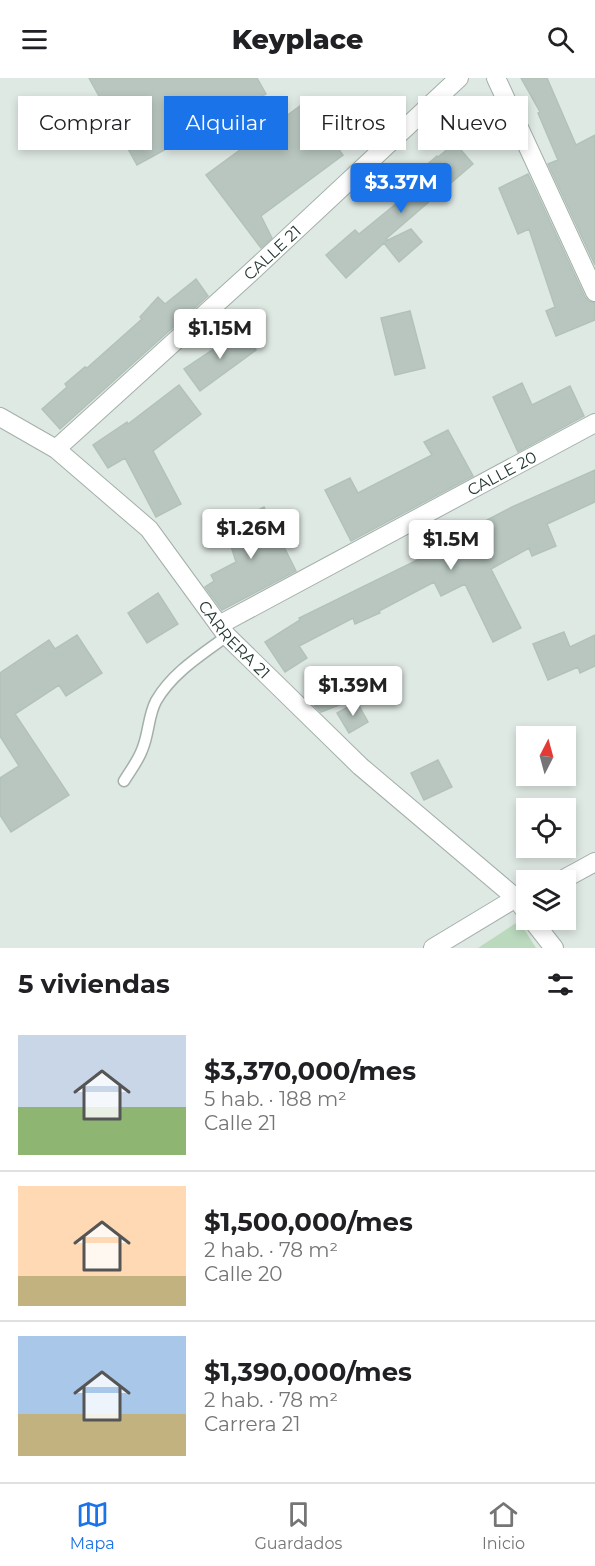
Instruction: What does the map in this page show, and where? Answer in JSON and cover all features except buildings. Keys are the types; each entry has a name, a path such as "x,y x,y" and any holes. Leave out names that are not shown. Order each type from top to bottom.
{"street":[{"name":"CALLE 21","path":"56,449 249,274 459,78"},
{"path":"496,78 595,292"},
{"name":"CARRERA 21","path":"0,417 56,449 149,529 223,631 360,766 516,896"},
{"name":"CALLE 20","path":"223,631 595,424"},
{"path":"576,872 595,862"},
{"path":"433,948 516,906"},
{"path":"540,930 554,948"}],"lane":[{"path":"123,782 143,749 148,722 155,703 166,687 223,631"}],"green space":[{"path":"516,923 516,930 525,930 536,948 478,948"}]}
